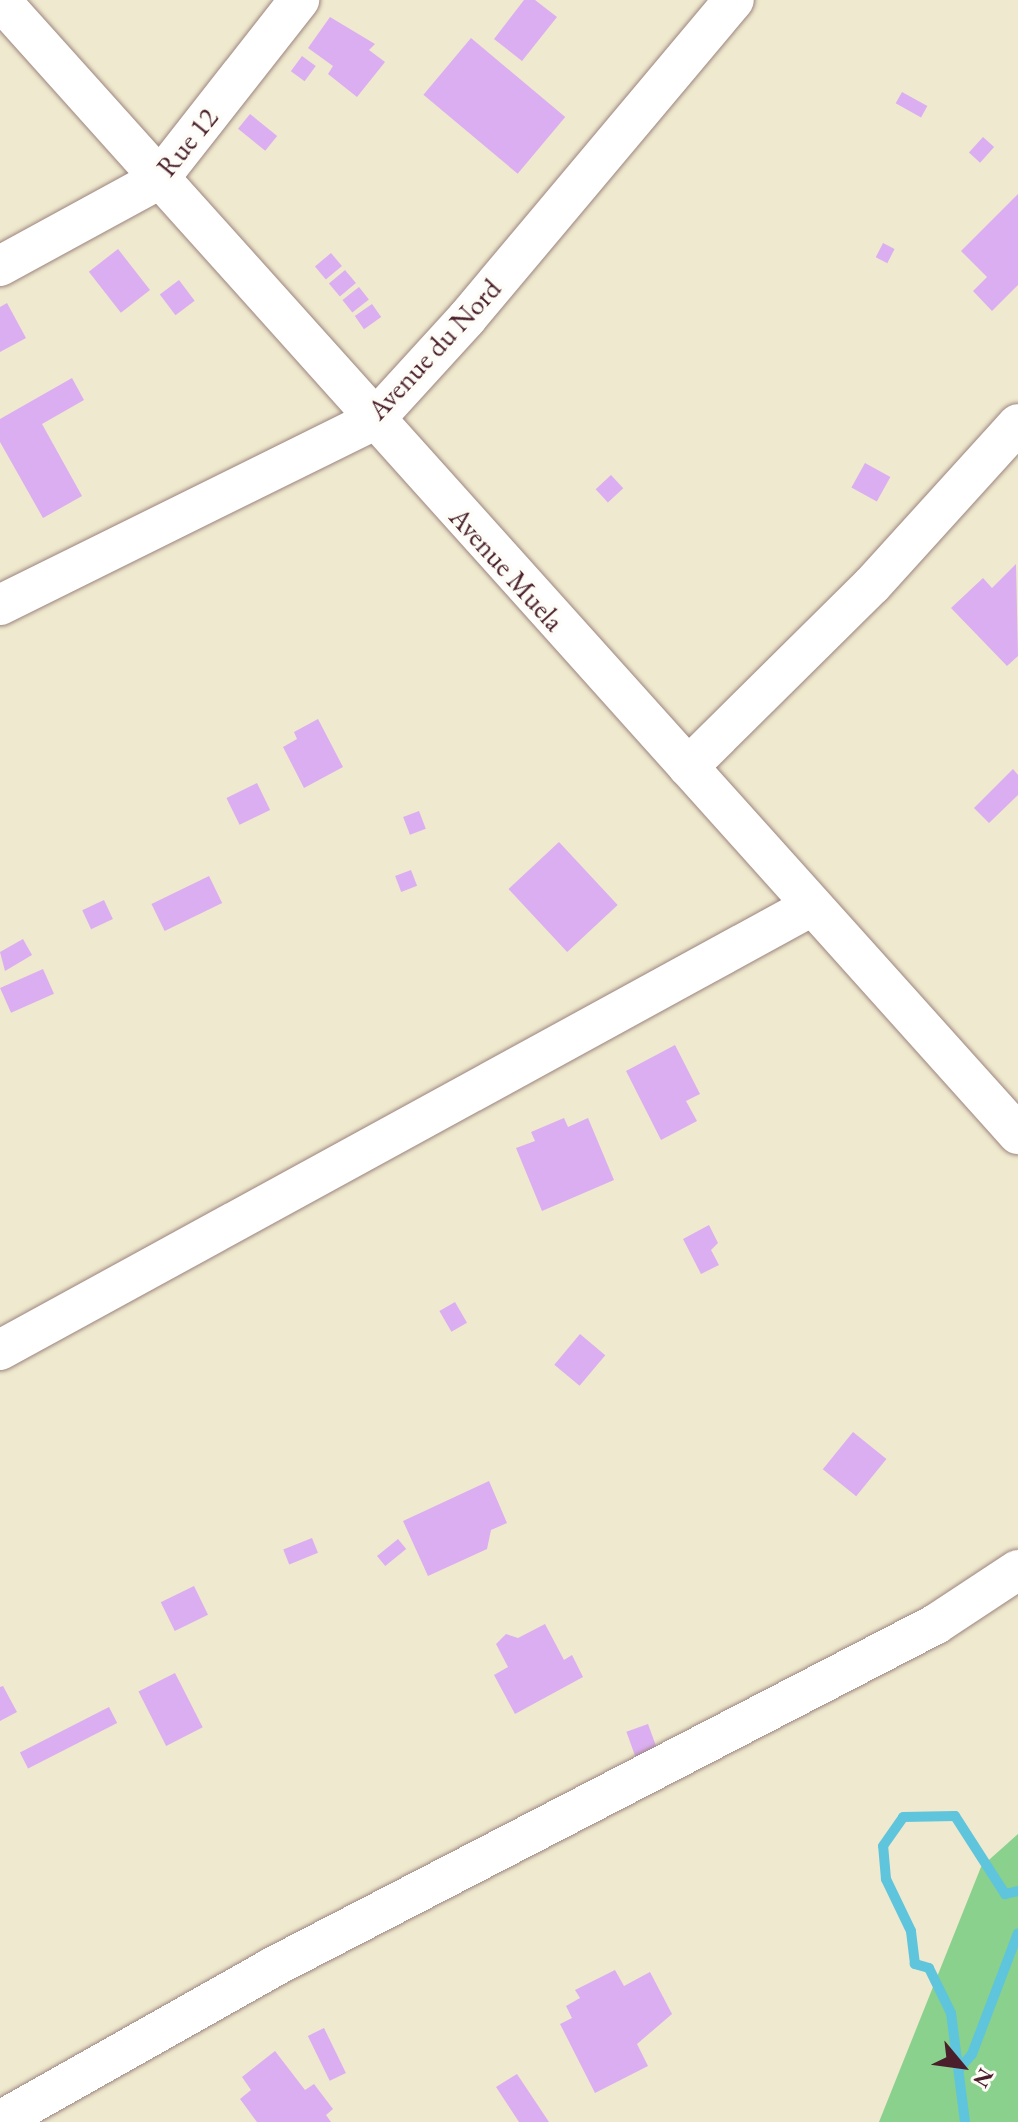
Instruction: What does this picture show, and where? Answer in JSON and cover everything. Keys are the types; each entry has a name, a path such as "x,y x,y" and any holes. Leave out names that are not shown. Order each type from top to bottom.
{"street":[{"name":"Avenue Muela","path":"0,0 158,180 1018,1134"},
{"name":"Rue 12","path":"0,266 158,180 299,0"},
{"name":"Avenue du Nord","path":"0,605 374,420 467,318 734,0"},
{"path":"688,767 872,585 1018,424"},
{"path":"0,1350 812,906"},
{"path":"0,2121 273,1967 936,1624 1018,1570"}],"green space":[{"path":"1018,1834 1018,2122 879,2122 981,1867"}],"building":[{"path":"524,0 535,0 557,17 522,61 494,39"},
{"path":"330,17 375,44 369,50 385,62 357,97 328,74 333,66 308,48"},
{"path":"471,38 565,117 518,174 423,95"},
{"path":"302,56 316,66 305,81 291,71"},
{"path":"902,92 927,106 921,117 896,103"},
{"path":"250,114 277,136 265,151 238,129"},
{"path":"983,137 994,147 980,163 969,153"},
{"path":"1018,194 1018,285 992,311 973,291 987,277 961,251"},
{"path":"883,243 895,249 887,263 876,257"},
{"path":"118,249 150,290 121,313 89,272"},
{"path":"331,253 342,266 326,280 315,266"},
{"path":"345,270 356,283 340,297 329,283"},
{"path":"179,280 195,301 175,315 160,294"},
{"path":"359,287 369,300 352,313 342,300"},
{"path":"7,303 26,338 0,352 0,307"},
{"path":"372,304 381,317 364,329 355,316"},
{"path":"72,378 84,400 42,424 82,496 43,518 0,442 0,419"},
{"path":"865,463 890,477 877,502 851,487"},
{"path":"611,475 623,488 608,502 596,489"},
{"path":"1016,564 1018,656 1007,666 951,608 983,578 992,588"},
{"path":"318,719 343,767 304,788 283,747 297,739 294,732"},
{"path":"1013,769 1018,775 1018,795 989,823 974,808"},
{"path":"257,783 270,810 240,825 226,798"},
{"path":"419,811 426,829 410,835 403,817"},
{"path":"559,842 618,905 567,952 509,889"},
{"path":"411,870 417,886 401,892 395,876"},
{"path":"209,876 222,903 165,931 151,904"},
{"path":"104,900 113,919 91,929 82,910"},
{"path":"23,939 32,955 5,971 0,952"},
{"path":"43,969 54,994 11,1013 0,988"},
{"path":"675,1045 700,1094 686,1101 697,1121 661,1140 626,1071"},
{"path":"564,1118 568,1127 588,1118 614,1180 542,1211 516,1148 535,1141 531,1132"},
{"path":"709,1225 718,1243 711,1250 719,1265 701,1274 683,1239"},
{"path":"455,1302 467,1323 451,1332 439,1311"},
{"path":"580,1334 605,1355 580,1386 554,1365"},
{"path":"853,1432 886,1459 856,1496 823,1469"},
{"path":"489,1481 507,1523 491,1530 487,1549 428,1576 403,1521"},
{"path":"312,1538 318,1553 289,1564 283,1550"},
{"path":"398,1539 406,1549 385,1566 377,1556"},
{"path":"194,1586 208,1615 175,1631 161,1602"},
{"path":"545,1624 564,1660 572,1655 583,1677 515,1714 494,1675 508,1667 496,1644 506,1634 518,1638"},
{"path":"175,1673 203,1727 166,1746 138,1692"},
{"path":"3,1686 17,1712 0,1721 0,1687"},
{"path":"109,1707 117,1723 28,1768 20,1752"},
{"path":"648,1724 659,1755 638,1763 626,1732"},
{"path":"615,1970 624,1986 650,1972 672,2014 637,2044 648,2066 595,2093 560,2024 572,2018 566,2006 580,1998 575,1990"},
{"path":"324,2028 346,2073 330,2081 308,2036"},
{"path":"275,2051 305,2090 314,2084 333,2109 326,2115 331,2122 257,2122 240,2099 251,2090 242,2077"},
{"path":"517,2074 549,2122 519,2122 496,2087"}],"waterway":[{"path":"965,2122 951,2013 929,1968 915,1964 911,1931 886,1879 883,1846 903,1817 955,1816 1005,1894 1018,1891"},
{"path":"959,2069 972,2054 1018,1933"}]}
